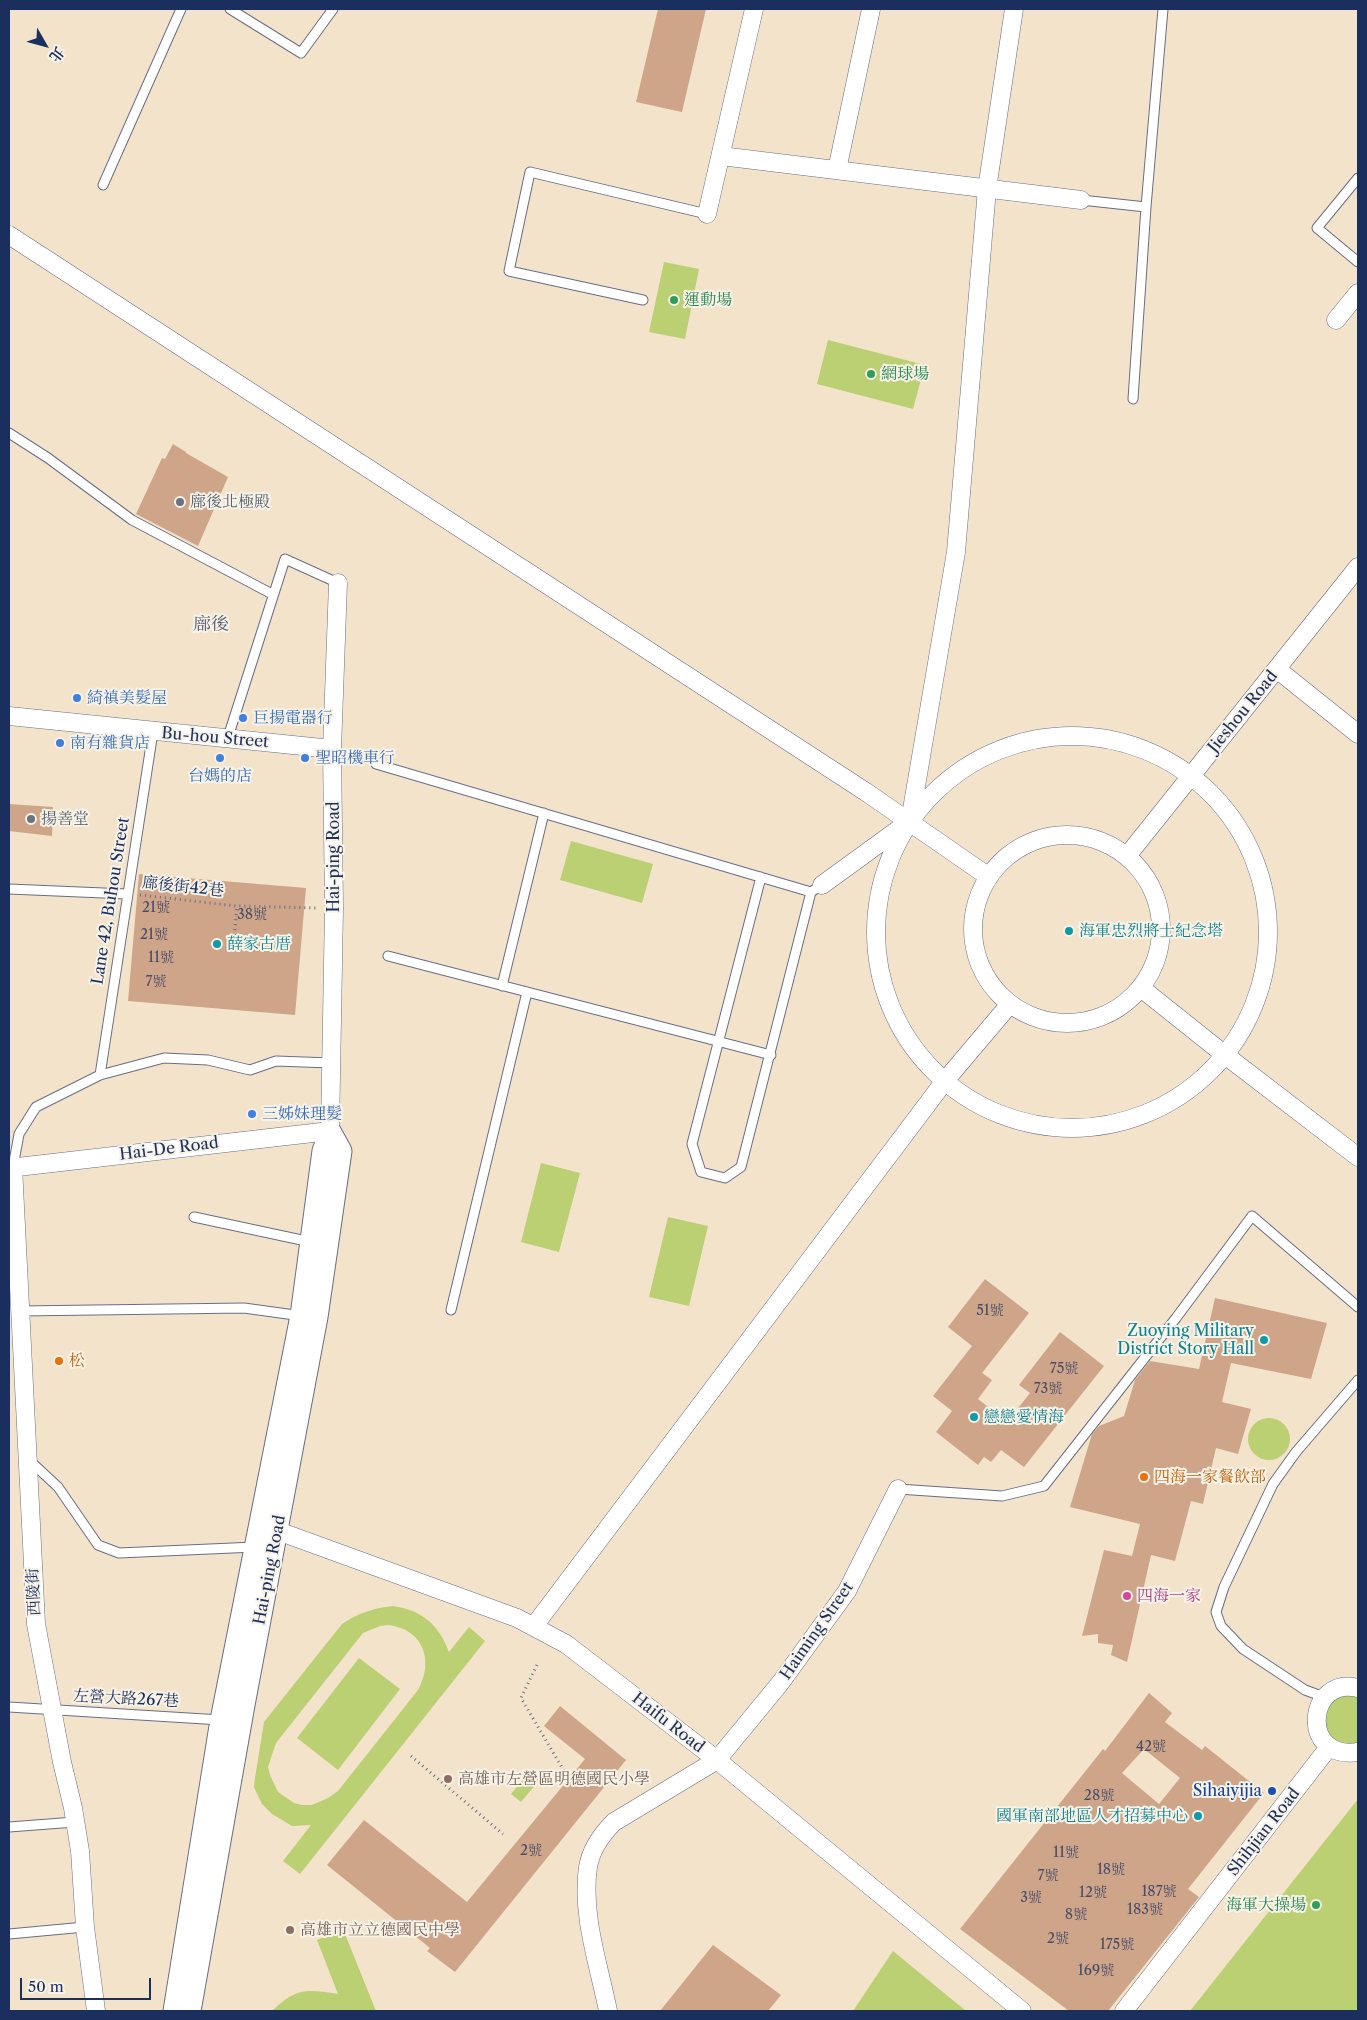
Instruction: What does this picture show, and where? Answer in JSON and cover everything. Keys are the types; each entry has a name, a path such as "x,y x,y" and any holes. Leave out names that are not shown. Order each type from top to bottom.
{"street":[{"path":"707,214 754,9"},
{"path":"836,170 870,9"},
{"path":"816,888 910,822 956,552 987,188 1014,9"},
{"path":"721,156 1081,200"},
{"path":"9,235 910,822 989,877"},
{"path":"1336,320 1358,294"},
{"name":"Jieshou Road","path":"1126,856 1278,670 1358,567"},
{"name":"Hai-ping Road","path":"174,2011 186,1981 231,1720 309,1316 320,1242 341,1151 330,1131 334,908 332,749 338,582"},
{"path":"1278,670 1358,734"},
{"name":"Bu-hou Street","path":"9,716 332,749"},
{"path":"1064,735 1110,738 1154,752 1193,775 1218,799 1239,826 1255,858 1265,891 1268,917 1267,960 1258,994 1244,1026 1225,1055 1200,1080 1172,1100 1140,1116 1107,1125 1072,1128 1038,1125 1004,1116 980,1105 944,1082 916,1052 895,1017 881,979 876,938 879,897 890,858 910,822 940,787 977,760 1019,742 1064,735"},
{"path":"1064,835 1086,837 1108,844 1126,856 1143,874 1155,895 1160,919 1158,951 1153,966 1141,988 1119,1008 1093,1020 1064,1024 1035,1018 1010,1004 990,984 978,959 973,931 977,903 989,877 1003,861 1021,847 1042,839 1064,835"},
{"path":"1141,988 1358,1157"},
{"path":"534,1626 944,1082 1010,1004"},
{"name":"Hai-De Road","path":"11,1168 330,1131"},
{"name":"西陵街","path":"11,1168 20,1311 16,1379 27,1458 36,1624 80,1851 85,1927 96,2011"},
{"name":"Haiming Street","path":"608,2011 588,1912 588,1866 595,1846 603,1832 614,1822 717,1760 781,1682 847,1591 898,1489"},
{"name":"Haifu Road","path":"267,1538 517,1618 566,1644 717,1760 1022,2011"},
{"path":"1358,1688 1342,1687 1332,1691 1324,1697 1318,1707 1316,1718 1317,1729 1329,1747 1338,1752 1349,1754 1358,1752"},
{"name":"Shihjian Road","path":"1124,2011 1329,1747"},
{"name":"Hai-ping Road","path":"186,1981 190,2011"}],"lane":[{"path":"103,185 181,9"},
{"path":"230,9 301,53 333,9"},
{"path":"1133,399 1146,207 1163,9"},
{"path":"643,300 509,271 530,172 707,214"},
{"path":"1358,178 1317,228 1358,262"},
{"path":"1081,200 1146,207"},
{"path":"9,433 48,458 132,520 272,594"},
{"path":"228,737 272,594 285,559 338,582"},
{"name":"Lane 42, Buhou Street","path":"100,1076 153,732"},
{"path":"376,764 761,877 816,888 770,1055 742,1167 725,1178 701,1172 692,1144 720,1042 761,877"},
{"path":"502,986 544,813"},
{"path":"9,889 127,894"},
{"path":"388,956 770,1055"},
{"path":"451,1310 527,992"},
{"path":"11,1168 19,1134 36,1107 100,1076 164,1058 208,1060 250,1070 276,1061 331,1063"},
{"path":"898,1489 1002,1496 1044,1486 1176,1318 1252,1216 1358,1307"},
{"path":"194,1217 320,1242"},
{"path":"20,1311 244,1308 309,1316"},
{"path":"1324,1697 1304,1690 1243,1649 1221,1626 1216,1612 1224,1587 1273,1484 1296,1452 1358,1380"},
{"path":"27,1458 58,1487 98,1545 119,1553 267,1538"},
{"name":"左營大路267巷","path":"9,1707 231,1720"},
{"path":"9,1827 75,1822"},
{"path":"9,1934 85,1927"}],"path":[{"name":"廍後街42巷","path":"127,894 237,906 334,908"},
{"path":"234,940 237,906"},
{"path":"537,1665 521,1698 564,1771"},
{"path":"411,1756 503,1834"}],"green space":[{"name":"運動場","path":"664,262 699,269 685,339 649,332"},
{"name":"網球場","path":"828,340 925,365 913,409 817,384"},
{"path":"571,841 653,864 642,903 560,880"},
{"path":"541,1163 580,1173 559,1252 521,1242"},
{"path":"668,1217 708,1226 689,1306 649,1297"},
{"path":"1269,1418 1284,1424 1290,1439 1284,1454 1269,1460 1254,1454 1248,1439 1254,1424"},
{"path":"393,1606 413,1611 428,1620 440,1634 449,1652 469,1627 485,1641 300,1874 283,1861 311,1825 292,1826 272,1814 262,1804 254,1787 264,1722 342,1624 360,1614","holes":["389,1625 411,1633 423,1648 425,1668 418,1690 338,1791 312,1805 294,1803 278,1792 270,1775 268,1767 276,1743 363,1633 380,1626"]},
{"path":"359,1658 400,1689 338,1770 297,1738"},
{"path":"1358,1692 1358,1745 1339,1745 1325,1733 1324,1706 1330,1698"},
{"path":"531,1770 542,1777 521,1802 511,1794"},
{"name":"海軍大操場","path":"1358,1799 1358,2011 1190,2011"},
{"path":"343,1929 376,2011 272,2011 280,2003 302,1992 318,1991 338,1994 317,1940"},
{"path":"893,1951 966,2011 853,2011"}],"building":[{"path":"658,9 706,9 682,112 636,102"},
{"name":"廍後北極殿","path":"173,444 228,477 198,546 136,514 162,458 165,459"},
{"name":"揚善堂","path":"9,804 53,807 52,836 9,831"},
{"name":"薛家古厝","path":"139,874 306,888 295,1015 128,1001"},
{"path":"985,1279 1029,1313 982,1373 992,1380 978,1399 1007,1422 1030,1393 1019,1385 1060,1332 1104,1366 1024,1467 1001,1450 991,1462 984,1457 978,1465 936,1432 952,1411 933,1396 972,1346 948,1327"},
{"name":"四海一家餐飲部","path":"1215,1298 1327,1323 1311,1379 1231,1363 1222,1402 1251,1409 1238,1454 1216,1448 1203,1504 1191,1501 1175,1561 1151,1555 1127,1662 1111,1655 1113,1645 1098,1643 1098,1634 1082,1636 1104,1550 1132,1556 1140,1524 1070,1507 1092,1434 1099,1426 1124,1416 1135,1380 1150,1361 1199,1369"},
{"path":"1149,1693 1172,1713 1165,1722 1202,1750 1205,1746 1264,1793 1188,1889 1199,1897 1108,2011 1069,2011 960,1929 1103,1749 1105,1751","holes":["1144,1749 1180,1778 1159,1804 1122,1773"]},
{"path":"560,1706 626,1760 455,1972 427,1951 430,1948 327,1865 364,1820 467,1902 585,1759 544,1726"},
{"path":"713,1945 781,1995 768,2011 660,2011"}],"place":[{"name":"運動場","path":"674,300"},
{"name":"網球場","path":"871,374"},
{"name":"廍後北極殿","path":"180,502"},
{"name":"綺禛美髮屋","path":"77,698"},
{"name":"巨揚電器行","path":"243,718"},
{"name":"南有雜貨店","path":"60,743"},
{"name":"台媽的店","path":"220,758"},
{"name":"聖昭機車行","path":"305,758"},
{"name":"揚善堂","path":"31,819"},
{"name":"海軍忠烈將士紀念塔","path":"1069,931"},
{"name":"薛家古厝","path":"217,944"},
{"name":"三姊妹理髮","path":"252,1114"},
{"name":"Zuoying Military District Story Hall","path":"1264,1340"},
{"name":"松","path":"59,1361"},
{"name":"戀戀愛情海","path":"974,1417"},
{"name":"四海一家餐飲部","path":"1144,1477"},
{"name":"四海一家","path":"1127,1596"},
{"name":"高雄市左營區明德國民小學","path":"448,1779"},
{"name":"Sihaiyijia","path":"1272,1791"},
{"name":"國軍南部地區人才招募中心","path":"1198,1816"},
{"name":"海軍大操場","path":"1316,1905"},
{"name":"高雄市立立德國民中學","path":"290,1930"}],"district":[{"name":"廍後","path":"211,625"}]}
